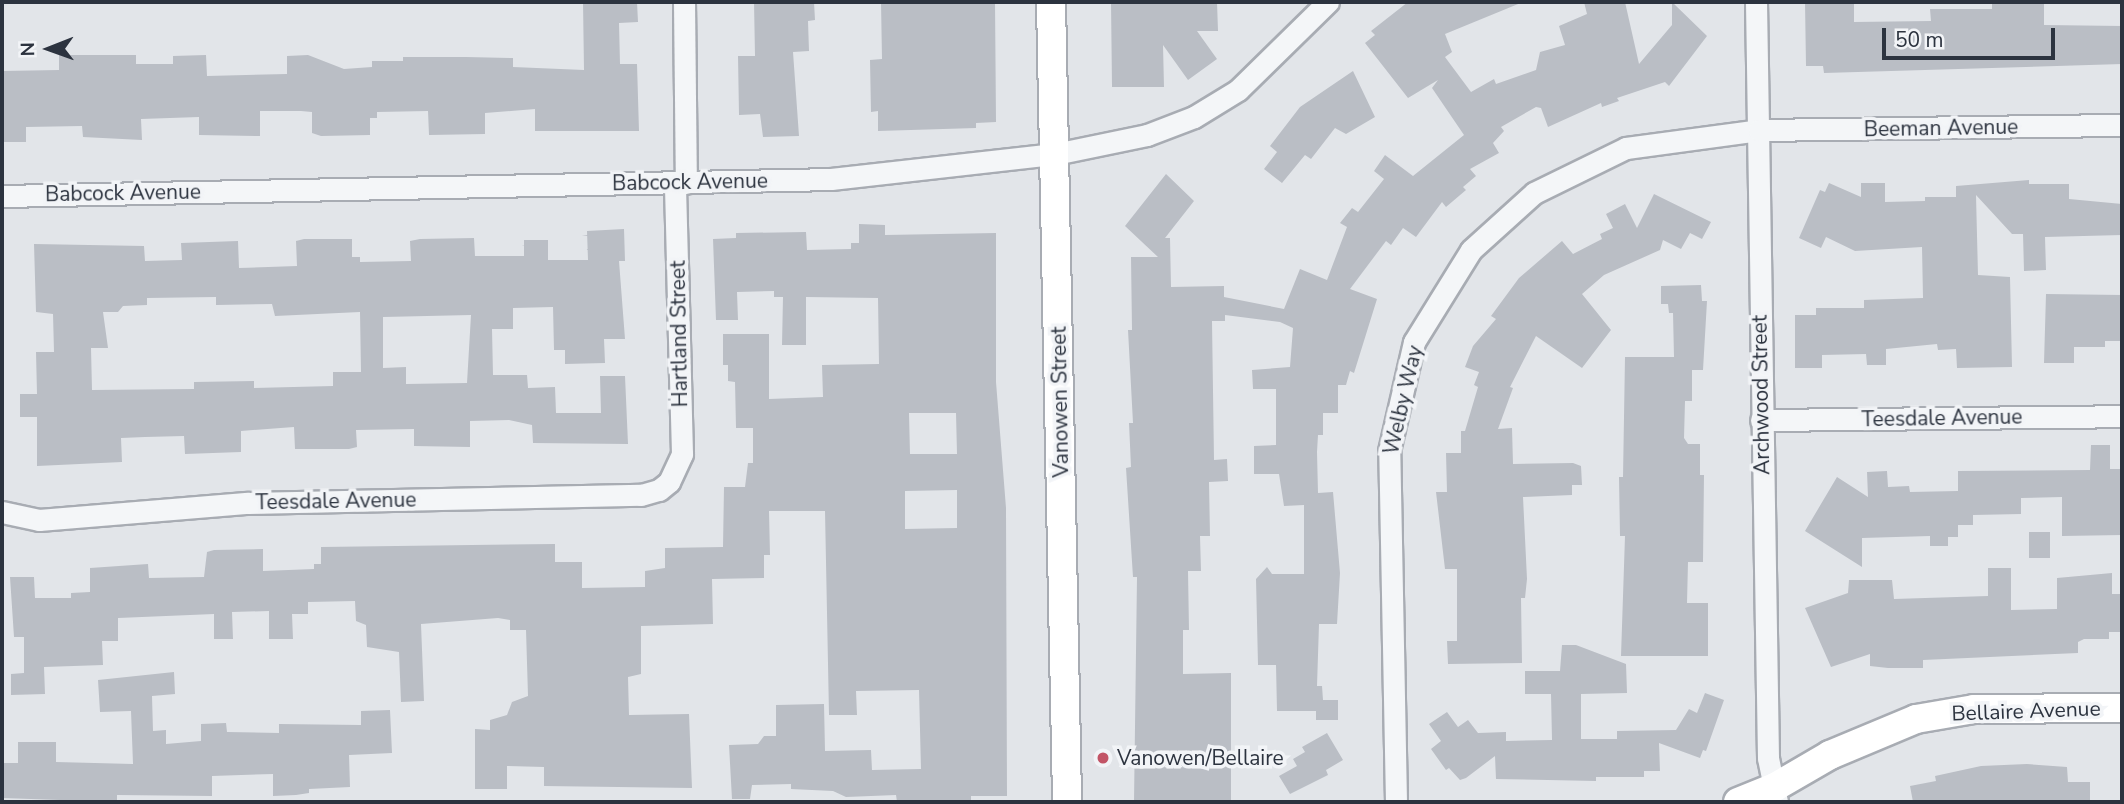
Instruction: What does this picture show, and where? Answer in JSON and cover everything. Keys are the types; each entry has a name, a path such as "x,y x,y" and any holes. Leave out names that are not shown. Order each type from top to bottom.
{"main road":[{"name":"Vanowen Street","path":"1051,2 1067,802"},
{"name":"Bellaire Avenue","path":"1738,802 1776,795 1830,755 1916,719 1974,709 2122,708"}],"street":[{"name":"Hartland Street","path":"669,482 682,454 680,183 684,2"},
{"name":"Babcock Avenue","path":"2,195 831,179 1055,153 1147,135 1194,117 1238,90 1328,2"},
{"name":"Archwood Street","path":"1756,2 1768,758 1776,795"},
{"name":"Beeman Avenue","path":"1759,130 2122,125"},
{"name":"Welby Way","path":"1396,802 1389,451 1414,342 1471,250 1534,193 1626,148 1759,130"},
{"name":"Teesdale Avenue","path":"1761,420 2122,416"},
{"name":"Teesdale Avenue","path":"2,512 39,520 248,503 641,495 669,482"}],"building":[{"path":"583,2 637,2 638,22 619,23 620,64 637,64 639,131 535,131 535,109 485,113 485,134 429,135 428,111 377,112 377,118 370,118 370,135 321,136 312,133 312,112 260,111 260,136 199,135 199,117 141,119 142,140 83,137 82,126 26,127 26,142 2,142 2,71 59,70 59,55 136,55 136,64 173,64 173,56 206,55 207,76 287,74 287,56 308,55 344,69 372,67 372,61 403,61 403,57 466,57 513,58 513,67 584,70"},
{"path":"754,2 814,2 815,20 808,21 809,51 793,52 799,136 763,137 760,114 739,115 738,56 755,56"},
{"path":"881,2 995,2 996,122 976,123 976,128 878,131 878,111 871,112 870,60 882,59"},
{"path":"1111,2 1217,2 1218,31 1197,31 1217,59 1188,80 1163,45 1164,87 1112,87"},
{"path":"1408,2 1523,2 1445,34 1452,52 1445,57 1471,92 1494,79 1496,84 1536,70 1540,52 1565,45 1559,26 1587,14 1584,2 1625,2 1639,64 1672,25 1672,2 1707,36 1669,86 1665,82 1617,98 1619,101 1602,107 1601,103 1548,127 1541,108 1536,107 1501,127 1504,131 1493,143 1499,153 1470,169 1476,176 1463,187 1466,190 1446,207 1442,202 1416,237 1403,228 1391,245 1386,241 1350,289 1377,299 1354,373 1350,371 1346,385 1338,385 1338,413 1323,413 1323,435 1318,435 1317,452 1318,493 1333,492 1340,573 1337,624 1319,624 1317,686 1322,686 1323,700 1338,700 1338,720 1316,720 1316,711 1277,711 1276,665 1258,665 1256,579 1267,567 1272,574 1304,574 1304,505 1284,506 1279,474 1254,474 1254,446 1276,445 1276,389 1253,389 1252,370 1290,367 1293,328 1280,322 1225,315 1225,321 1212,321 1214,460 1227,459 1228,481 1209,482 1210,536 1200,536 1201,571 1188,571 1189,630 1183,630 1183,674 1231,673 1231,802 1134,802 1137,577 1133,577 1126,468 1131,467 1129,423 1133,423 1128,330 1132,330 1131,257 1158,257 1125,226 1166,174 1194,201 1165,238 1170,238 1171,287 1224,286 1224,297 1284,309 1300,269 1327,280 1347,227 1340,223 1352,208 1358,212 1384,179 1374,171 1385,155 1413,176 1464,135 1432,88 1438,80 1408,98 1365,43 1375,35 1371,31"},
{"path":"1805,2 1854,2 1854,22 1931,21 1930,9 1992,9 1992,2 2044,2 2044,25 2122,26 2122,64 1824,73 1823,66 1806,66"},
{"path":"1353,71 1375,117 1346,134 1335,128 1311,159 1305,155 1282,183 1264,169 1277,152 1270,146 1300,107"},
{"path":"2029,180 2029,184 2069,184 2069,199 2122,204 2122,235 2045,237 2046,270 2024,271 2023,234 2012,234 1976,195 1978,275 2010,277 2012,367 1957,368 1956,349 1938,350 1937,344 1886,349 1886,365 1867,365 1866,354 1822,355 1822,368 1795,368 1795,315 1816,315 1816,308 1864,308 1864,300 1923,298 1922,247 1855,251 1826,237 1821,248 1799,238 1820,190 1825,192 1829,183 1861,197 1861,183 1885,183 1885,202 1925,201 1925,197 1956,197 1956,186"},
{"path":"1654,194 1711,222 1702,239 1690,233 1681,249 1663,240 1660,250 1604,275 1582,294 1611,330 1582,368 1536,336 1510,387 1513,388 1498,429 1512,428 1513,464 1573,463 1581,466 1582,485 1572,485 1572,495 1523,497 1527,579 1525,598 1521,598 1522,663 1448,664 1447,641 1457,641 1457,569 1445,569 1436,492 1447,492 1446,453 1461,453 1461,431 1465,431 1478,387 1474,385 1479,372 1465,367 1473,346 1496,319 1491,316 1519,278 1562,241 1573,254 1602,239 1600,234 1613,228 1606,214 1625,204 1637,228"},
{"path":"859,224 885,225 885,235 996,233 996,382 1006,508 1007,796 971,796 971,802 897,802 896,795 846,797 833,791 791,789 791,784 752,785 750,799 732,799 729,745 758,744 764,736 776,736 776,705 824,704 825,751 871,750 872,770 921,769 919,690 856,691 857,715 829,715 825,511 769,511 770,555 764,555 764,578 712,579 713,624 641,626 641,674 628,677 629,715 689,714 692,788 544,786 544,767 507,766 507,789 475,789 475,729 490,730 490,720 507,715 512,702 528,696 526,630 510,630 510,620 498,618 421,624 424,701 401,702 399,652 367,647 366,625 356,621 355,601 308,602 308,614 292,614 293,639 269,639 269,611 232,612 233,639 214,639 214,614 118,618 118,641 102,641 103,665 44,667 45,694 11,695 11,674 24,673 24,637 14,637 10,577 34,577 35,598 71,598 71,593 90,592 90,568 148,564 149,578 204,577 207,552 214,550 263,549 263,571 314,569 314,564 321,564 321,547 555,544 555,562 582,562 582,588 645,587 645,571 665,568 665,548 723,547 724,487 745,487 748,463 753,463 753,428 736,428 735,382 728,381 728,365 723,365 723,334 769,334 769,399 823,397 822,365 879,364 878,298 806,297 806,345 782,345 783,297 774,297 774,291 737,292 738,320 716,320 713,239 736,238 736,233 806,232 807,250 851,249 851,243 859,243","holes":["909,413 956,413 957,454 910,454","957,490 957,528 905,529 905,491"]},
{"path":"624,229 625,261 619,261 625,339 604,339 605,363 565,364 565,350 554,350 553,307 513,308 513,329 492,329 493,375 527,375 528,388 555,387 556,413 601,413 600,376 625,376 628,444 533,443 532,425 509,420 470,421 470,447 414,446 414,429 356,430 357,447 349,449 295,449 294,427 241,431 241,452 185,454 184,436 121,438 122,462 37,466 37,417 20,417 20,394 37,394 36,352 54,352 53,314 36,312 34,244 144,246 145,261 182,260 181,243 238,241 239,268 297,266 296,241 304,239 352,239 352,257 360,257 360,262 411,261 410,241 420,239 474,238 475,256 524,256 524,240 548,240 548,260 588,260 587,231","holes":["216,297 216,305 272,304 275,316 360,312 361,372 333,372 333,386 254,388 254,381 194,382 194,389 92,390 91,348 108,348 103,312 118,312 123,306 147,305 147,298","471,315 467,383 406,384 406,367 383,368 383,317"]},
{"path":"1701,285 1702,301 1707,301 1703,370 1692,370 1692,401 1685,401 1684,438 1688,444 1700,444 1700,475 1704,475 1703,562 1688,562 1687,603 1708,603 1708,656 1621,656 1625,536 1620,536 1619,477 1623,477 1625,357 1674,357 1673,313 1669,313 1668,304 1661,304 1661,286"},
{"path":"2046,294 2122,295 2122,341 2105,341 2105,347 2074,347 2074,363 2044,363"},
{"path":"2091,445 2110,445 2110,469 2122,469 2122,535 2062,536 2062,497 2021,498 2021,514 1973,515 1973,525 1958,525 1958,537 1948,537 1948,546 1930,546 1930,536 1862,538 1862,567 1805,531 1837,477 1868,497 1867,472 1887,471 1888,487 1909,486 1910,492 1958,491 1958,471 2090,470"},
{"path":"2029,532 2050,532 2050,558 2029,558"},
{"path":"1988,568 2011,568 2011,610 2057,609 2057,578 2112,573 2112,594 2122,594 2122,632 2109,632 2109,639 2084,639 2078,642 2078,653 1923,660 1923,668 1870,666 1870,654 1831,667 1805,608 1848,593 1849,580 1892,580 1894,599 1988,596"},
{"path":"1562,645 1576,645 1626,664 1627,693 1581,694 1581,739 1617,739 1617,731 1676,730 1689,709 1697,713 1705,693 1724,700 1706,751 1703,750 1700,758 1659,743 1660,771 1644,771 1644,777 1596,777 1596,781 1496,779 1495,756 1460,780 1449,768 1446,770 1431,749 1441,741 1429,724 1447,712 1458,727 1468,720 1478,733 1506,732 1506,741 1552,740 1551,694 1525,694 1525,671 1560,671"},
{"path":"174,672 175,694 152,696 153,731 166,730 166,744 201,741 201,724 226,723 227,732 279,733 279,724 361,725 361,711 390,710 392,753 349,755 350,787 309,789 309,793 296,795 273,796 273,774 212,776 212,796 117,795 117,802 2,798 2,763 18,763 18,742 56,742 56,762 133,764 131,711 100,712 98,680"},
{"path":"1327,733 1343,760 1326,770 1328,775 1290,794 1279,776 1297,766 1293,759 1305,752 1302,747"},
{"path":"2027,764 2067,767 2068,782 2090,782 2090,802 1913,802 1910,786 1936,781 1935,776 1981,766"}],"place":[{"name":"Vanowen/Bellaire","path":"1103,758"}]}
